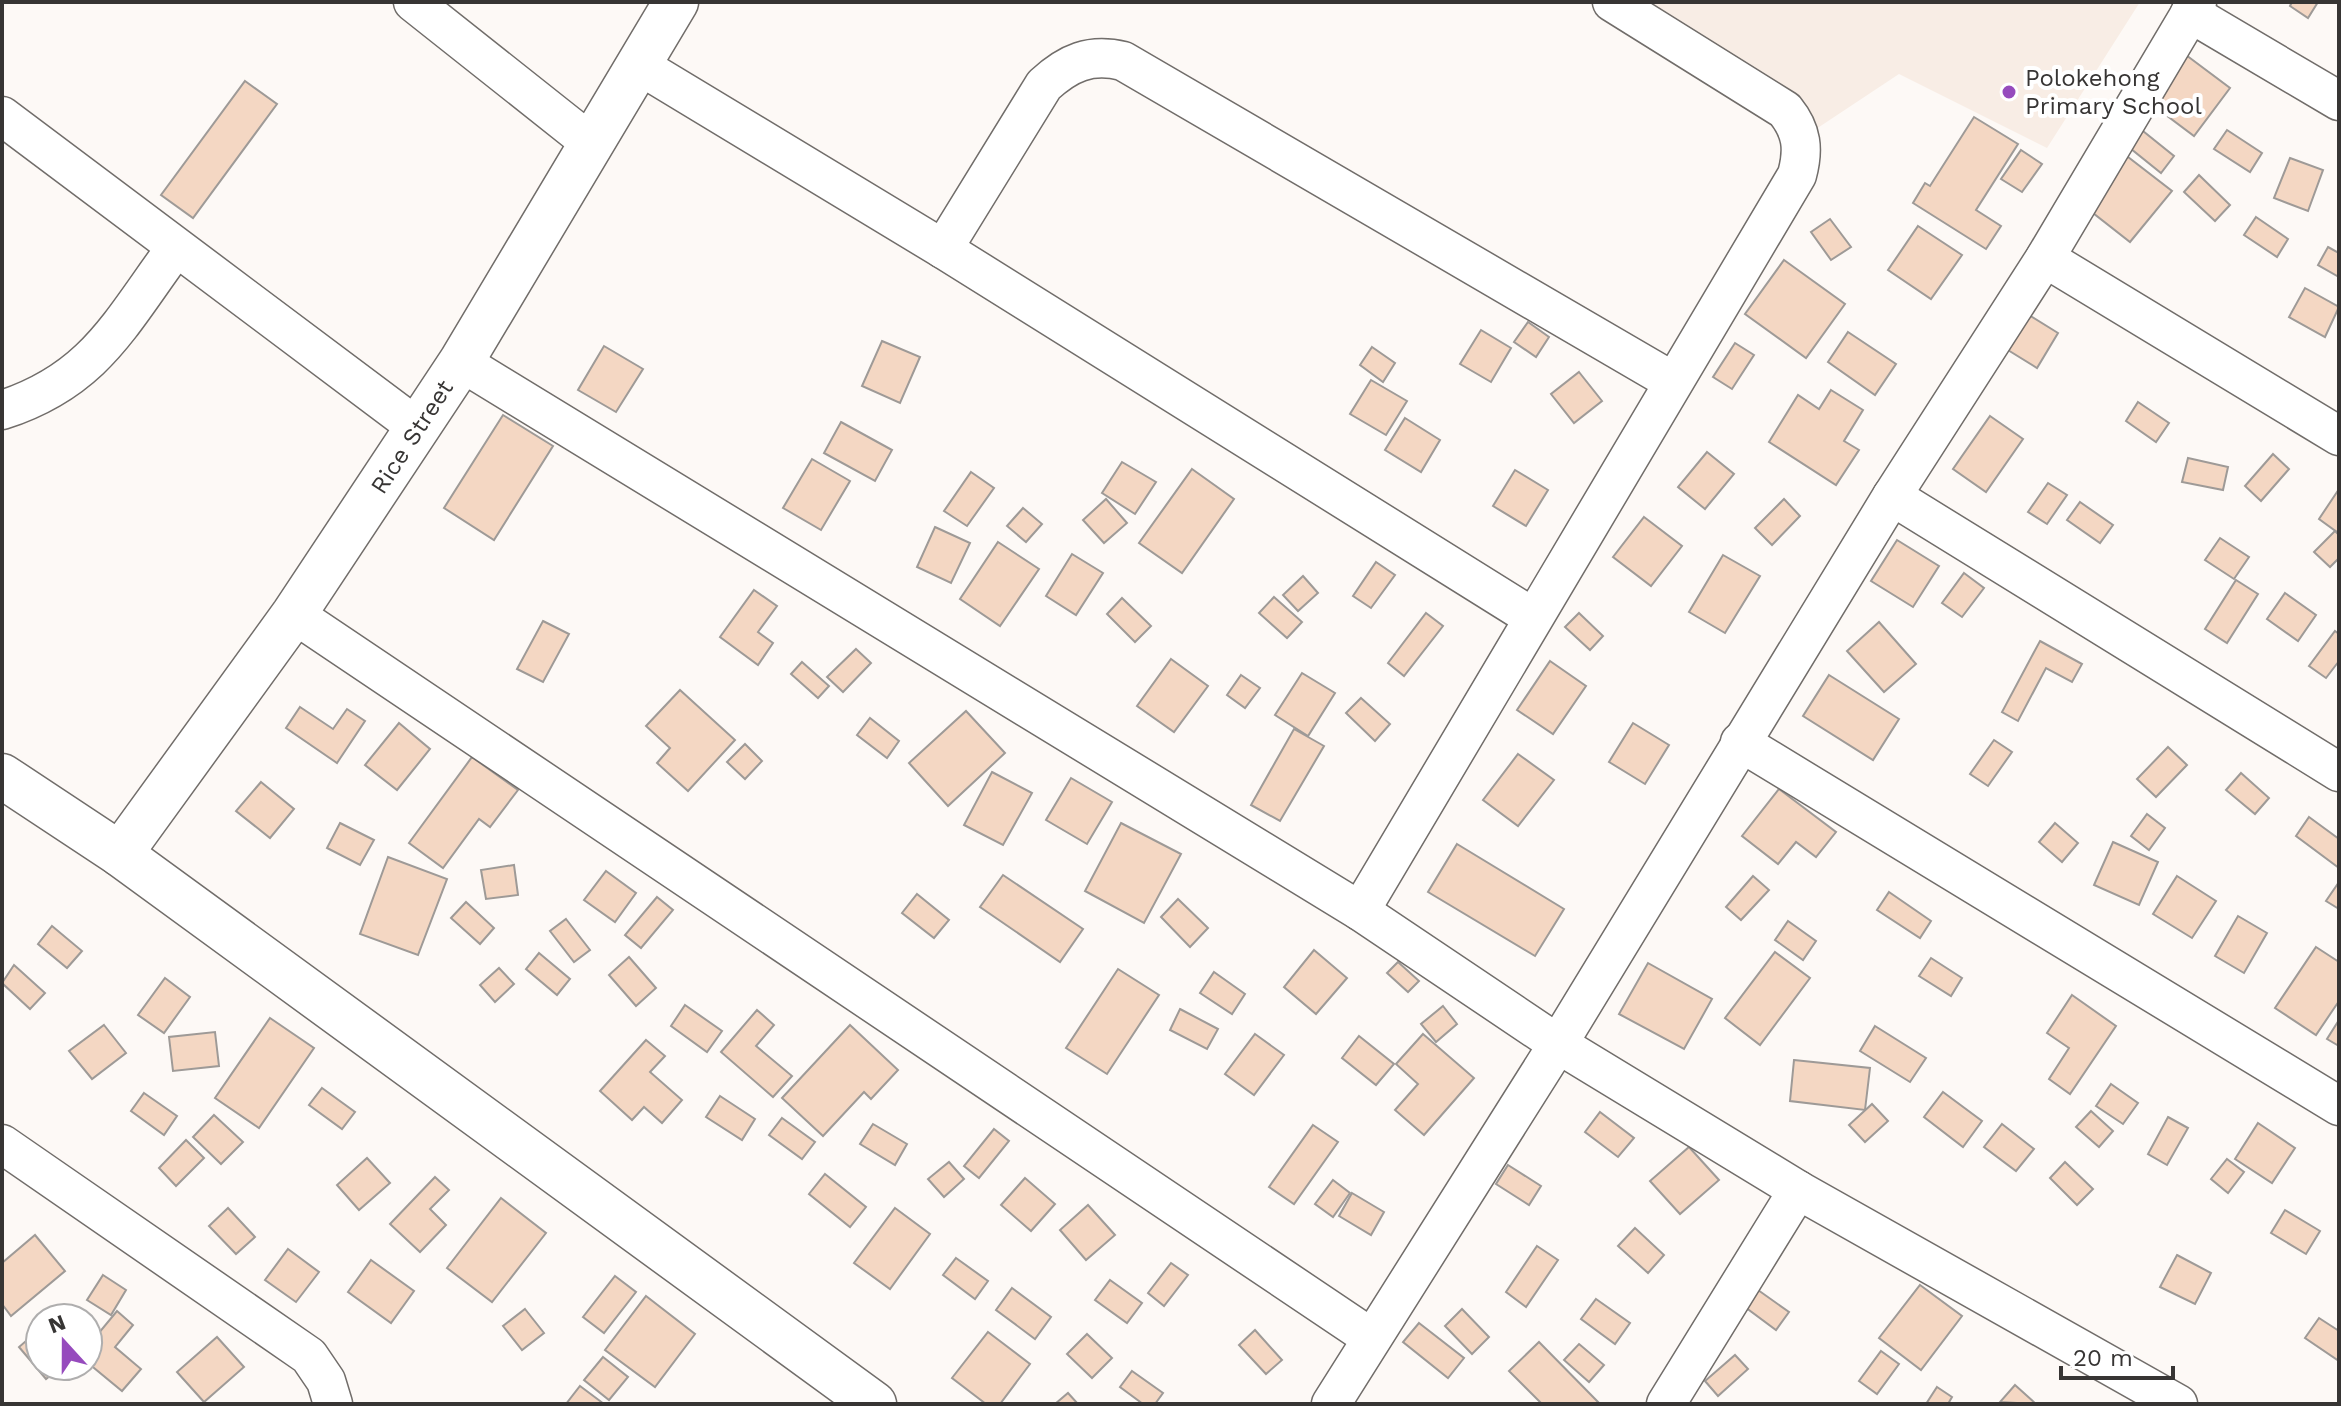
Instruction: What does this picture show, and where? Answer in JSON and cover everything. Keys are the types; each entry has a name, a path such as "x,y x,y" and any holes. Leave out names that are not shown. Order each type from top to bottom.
{"street":[{"path":"413,2 592,144"},
{"name":"Rice Street","path":"120,854 294,614 418,428 461,362 676,2"},
{"path":"1360,911 1797,175 1801,139 1796,123 1785,110 1612,2"},
{"path":"1331,1404 1370,1337 1558,1044 1892,496 2045,258 2194,7 2339,101"},
{"path":"943,249 1044,85 1062,69 1083,59 1107,57 1123,61 1672,381"},
{"path":"637,64 943,249 1532,617"},
{"path":"2,116 175,249 418,428"},
{"path":"2,410 57,388 93,360 175,249"},
{"path":"2045,258 2339,436"},
{"path":"461,362 1360,911 1558,1044 1798,1190 2178,1404"},
{"path":"1892,496 2339,772"},
{"path":"294,614 1370,1337"},
{"path":"1740,742 2339,1106"},
{"path":"2,776 120,854 874,1404"},
{"path":"2,1144 309,1356 326,1381 333,1404"},
{"path":"1666,1404 1798,1190"}],"shaded area":[{"name":"Polokehong Primary School","path":"1612,2 2140,2 2047,148 1899,74 1801,139"}],"building":[{"path":"2292,2 2318,2 2308,18 2290,6"},
{"path":"2186,55 2230,88 2194,136 2150,103"},
{"path":"245,81 277,104 193,218 161,195"},
{"path":"1974,117 2018,144 1976,210 2001,226 1986,249 1913,203 1925,183 1930,186"},
{"path":"2133,123 2174,156 2161,173 2120,140"},
{"path":"2227,130 2262,153 2250,172 2214,149"},
{"path":"2021,150 2042,164 2022,192 2001,179"},
{"path":"2119,150 2172,191 2130,242 2079,202"},
{"path":"2290,158 2323,170 2308,211 2274,198"},
{"path":"2199,175 2230,205 2215,221 2184,192"},
{"path":"2256,217 2288,239 2277,257 2244,235"},
{"path":"1830,219 1851,247 1831,260 1811,232"},
{"path":"1918,226 1962,255 1931,299 1888,270"},
{"path":"2328,247 2339,253 2339,277 2318,265"},
{"path":"1784,260 1845,304 1806,358 1745,314"},
{"path":"2305,288 2339,307 2325,337 2289,317"},
{"path":"2024,312 2058,333 2037,368 2003,347"},
{"path":"1528,322 1549,337 1536,357 1514,342"},
{"path":"1481,330 1511,348 1491,382 1460,364"},
{"path":"1848,332 1896,364 1875,395 1828,362"},
{"path":"882,341 920,357 900,403 862,386"},
{"path":"1735,343 1754,355 1732,389 1713,377"},
{"path":"604,346 643,369 616,412 578,390"},
{"path":"1372,347 1395,363 1383,382 1360,365"},
{"path":"1579,372 1602,401 1574,423 1551,394"},
{"path":"1371,380 1407,401 1386,435 1350,414"},
{"path":"1831,390 1863,410 1844,441 1859,450 1836,485 1769,442 1798,395 1819,409"},
{"path":"2138,402 2169,423 2156,442 2126,421"},
{"path":"503,415 553,446 494,540 444,508"},
{"path":"1990,416 2023,439 1986,492 1953,469"},
{"path":"1405,418 1440,440 1421,472 1385,450"},
{"path":"841,422 892,450 875,481 824,453"},
{"path":"1707,452 1734,474 1705,509 1678,487"},
{"path":"2273,454 2289,469 2261,501 2245,486"},
{"path":"2188,458 2228,467 2223,490 2182,482"},
{"path":"812,459 850,481 821,530 783,508"},
{"path":"1122,462 1156,482 1135,514 1102,493"},
{"path":"1192,469 1234,499 1182,573 1139,543"},
{"path":"1515,470 1548,490 1526,526 1493,506"},
{"path":"971,472 994,488 967,526 944,511"},
{"path":"2048,483 2067,495 2047,524 2028,512"},
{"path":"2339,489 2339,529 2337,532 2319,519"},
{"path":"1106,499 1127,523 1104,543 1083,520"},
{"path":"1784,499 1800,516 1772,545 1755,528"},
{"path":"2080,502 2113,525 2100,543 2067,520"},
{"path":"1023,508 1042,524 1026,542 1007,526"},
{"path":"1644,517 1682,546 1651,586 1613,557"},
{"path":"935,527 970,543 951,583 917,567"},
{"path":"2335,531 2339,535 2339,558 2330,567 2314,552"},
{"path":"2220,538 2249,557 2234,579 2205,560"},
{"path":"1897,540 1939,566 1913,607 1871,581"},
{"path":"998,542 1039,569 1000,626 960,599"},
{"path":"1072,554 1103,573 1076,615 1046,596"},
{"path":"1723,555 1760,576 1725,633 1689,612"},
{"path":"1376,562 1395,575 1371,608 1353,596"},
{"path":"1964,573 1984,588 1962,617 1942,603"},
{"path":"1303,576 1318,593 1298,611 1283,595"},
{"path":"2236,580 2258,594 2227,643 2205,629"},
{"path":"754,590 777,606 758,632 773,643 758,665 720,637"},
{"path":"2285,593 2316,615 2298,641 2267,619"},
{"path":"1274,597 1302,622 1287,638 1259,613"},
{"path":"1122,598 1151,626 1135,642 1107,614"},
{"path":"1426,613 1443,626 1404,676 1388,663"},
{"path":"1579,613 1603,636 1590,650 1565,627"},
{"path":"543,621 569,634 543,682 517,669"},
{"path":"1879,622 1916,664 1884,692 1847,651"},
{"path":"2335,631 2339,634 2339,661 2326,678 2309,666"},
{"path":"2040,641 2082,664 2072,682 2046,668 2018,721 2002,712"},
{"path":"856,649 871,663 843,692 827,677"},
{"path":"1171,659 1208,686 1174,732 1137,706"},
{"path":"1550,661 1586,686 1553,734 1517,710"},
{"path":"802,662 829,686 818,698 791,674"},
{"path":"1302,673 1335,693 1308,736 1275,715"},
{"path":"1241,675 1260,688 1245,708 1227,695"},
{"path":"1829,675 1899,719 1873,760 1803,716"},
{"path":"680,690 735,740 688,791 657,763 670,748 646,726"},
{"path":"1361,698 1390,724 1375,741 1346,713"},
{"path":"300,707 333,729 347,709 365,721 337,763 286,728"},
{"path":"966,711 1005,753 948,806 909,763"},
{"path":"870,718 899,741 887,758 857,735"},
{"path":"399,723 430,749 397,790 365,765"},
{"path":"1633,723 1669,745 1645,784 1609,762"},
{"path":"1294,729 1324,746 1280,821 1251,805"},
{"path":"1994,740 2012,752 1988,786 1970,774"},
{"path":"745,744 762,761 745,779 727,762"},
{"path":"2168,747 2187,765 2156,797 2137,779"},
{"path":"1518,754 1554,780 1518,826 1483,800"},
{"path":"472,757 518,790 490,827 479,819 443,868 409,843"},
{"path":"992,772 1032,793 1003,845 964,825"},
{"path":"2241,773 2269,798 2255,814 2226,790"},
{"path":"1071,778 1112,802 1087,844 1046,820"},
{"path":"261,782 294,809 270,838 236,811"},
{"path":"1779,789 1836,832 1816,857 1796,842 1778,864 1742,836"},
{"path":"2147,814 2165,828 2149,850 2131,836"},
{"path":"2309,817 2339,839 2339,868 2296,836"},
{"path":"340,823 374,840 360,865 327,848"},
{"path":"1121,823 1181,854 1144,923 1085,891"},
{"path":"2055,823 2078,843 2062,862 2039,842"},
{"path":"2113,842 2158,862 2139,905 2094,885"},
{"path":"1457,844 1564,909 1535,956 1428,892"},
{"path":"388,857 447,879 418,955 360,934"},
{"path":"514,865 518,895 486,899 481,870"},
{"path":"606,871 636,893 615,922 584,900"},
{"path":"1003,875 1083,929 1060,962 980,907"},
{"path":"1753,876 1769,890 1741,920 1726,907"},
{"path":"2177,876 2216,901 2192,938 2153,914"},
{"path":"2339,882 2339,909 2326,901"},
{"path":"1889,892 1931,921 1920,938 1877,910"},
{"path":"917,894 949,920 934,938 902,913"},
{"path":"657,897 673,910 641,948 625,935"},
{"path":"1178,899 1208,928 1190,947 1161,917"},
{"path":"466,902 494,928 480,944 451,918"},
{"path":"2238,916 2267,933 2244,973 2215,956"},
{"path":"566,919 590,950 574,962 550,931"},
{"path":"1788,921 1816,941 1803,960 1775,940"},
{"path":"52,926 82,951 67,968 38,944"},
{"path":"2316,947 2339,962 2339,1001 2316,1035 2275,1008"},
{"path":"1314,950 1347,978 1316,1014 1284,987"},
{"path":"1775,952 1810,978 1760,1045 1725,1018"},
{"path":"539,953 570,979 557,995 526,969"},
{"path":"629,957 656,988 636,1006 609,975"},
{"path":"1931,958 1962,978 1951,996 1919,976"},
{"path":"1398,962 1419,981 1408,992 1387,973"},
{"path":"1648,963 1712,999 1684,1049 1619,1014"},
{"path":"14,965 45,993 30,1009 2,983"},
{"path":"499,968 514,984 495,1002 480,985"},
{"path":"1118,969 1159,995 1107,1074 1066,1048"},
{"path":"1214,972 1245,994 1232,1014 1200,993"},
{"path":"165,978 190,997 164,1033 138,1015"},
{"path":"2072,995 2116,1026 2070,1094 2049,1079 2069,1048 2047,1033"},
{"path":"685,1005 722,1031 707,1052 671,1026"},
{"path":"1443,1006 1457,1024 1436,1042 1421,1024"},
{"path":"1180,1009 1218,1029 1207,1049 1170,1030"},
{"path":"757,1010 774,1025 756,1046 792,1076 773,1097 721,1052"},
{"path":"270,1018 314,1048 259,1128 215,1098"},
{"path":"2339,1020 2339,1046 2327,1039"},
{"path":"104,1025 126,1053 92,1079 69,1051"},
{"path":"850,1025 898,1070 871,1099 864,1092 823,1136 782,1098"},
{"path":"1875,1026 1926,1058 1910,1082 1860,1051"},
{"path":"215,1032 219,1066 173,1071 169,1037"},
{"path":"1255,1034 1284,1055 1254,1095 1225,1074"},
{"path":"1423,1034 1474,1078 1424,1135 1395,1110 1418,1084 1396,1064"},
{"path":"1359,1036 1394,1064 1376,1085 1342,1058"},
{"path":"646,1040 665,1056 650,1072 682,1100 662,1123 644,1107 632,1120 600,1091"},
{"path":"1794,1060 1870,1068 1865,1110 1790,1101"},
{"path":"2111,1084 2138,1103 2123,1124 2096,1106"},
{"path":"322,1088 355,1112 342,1129 309,1105"},
{"path":"1943,1092 1982,1121 1963,1147 1924,1117"},
{"path":"144,1093 177,1116 164,1135 131,1111"},
{"path":"720,1096 755,1119 742,1140 706,1117"},
{"path":"1872,1104 1888,1121 1865,1142 1849,1125"},
{"path":"2091,1111 2113,1131 2099,1147 2076,1127"},
{"path":"1600,1112 1634,1138 1618,1157 1585,1132"},
{"path":"214,1115 243,1142 221,1164 193,1137"},
{"path":"2168,1117 2188,1128 2167,1165 2148,1154"},
{"path":"782,1118 815,1142 802,1159 769,1135"},
{"path":"2258,1123 2295,1148 2272,1183 2235,1159"},
{"path":"873,1124 907,1144 895,1165 860,1144"},
{"path":"2002,1124 2034,1149 2016,1171 1984,1147"},
{"path":"1313,1125 1338,1142 1294,1204 1269,1187"},
{"path":"994,1129 1009,1141 979,1178 964,1166"},
{"path":"186,1140 204,1158 176,1186 159,1168"},
{"path":"1689,1147 1719,1180 1680,1214 1650,1181"},
{"path":"367,1158 390,1183 359,1210 337,1185"},
{"path":"2227,1159 2244,1172 2228,1193 2211,1179"},
{"path":"949,1162 964,1179 944,1197 928,1179"},
{"path":"2065,1162 2093,1189 2077,1205 2050,1178"},
{"path":"1508,1165 1541,1186 1529,1205 1496,1184"},
{"path":"825,1174 866,1207 850,1227 809,1194"},
{"path":"435,1177 449,1190 430,1209 446,1225 420,1252 390,1224"},
{"path":"1025,1178 1055,1204 1031,1231 1001,1205"},
{"path":"1333,1180 1350,1193 1333,1217 1315,1204"},
{"path":"1352,1193 1384,1212 1371,1235 1339,1216"},
{"path":"501,1198 546,1233 492,1302 447,1268"},
{"path":"1088,1205 1115,1235 1086,1260 1060,1230"},
{"path":"228,1208 255,1237 236,1254 209,1226"},
{"path":"895,1208 930,1234 890,1289 854,1263"},
{"path":"2285,1210 2320,1231 2306,1254 2271,1233"},
{"path":"1635,1228 1664,1255 1648,1273 1618,1246"},
{"path":"35,1235 65,1271 24,1302 11,1316 2,1304 2,1263"},
{"path":"1537,1246 1558,1260 1526,1307 1506,1292"},
{"path":"288,1249 319,1272 296,1302 265,1280"},
{"path":"2177,1255 2211,1273 2195,1304 2160,1287"},
{"path":"956,1258 988,1281 975,1299 943,1275"},
{"path":"371,1260 414,1291 391,1323 348,1292"},
{"path":"1171,1263 1188,1275 1164,1306 1148,1293"},
{"path":"103,1275 126,1290 111,1315 104,1311 104,1302 87,1300"},
{"path":"615,1276 636,1292 604,1333 583,1317"},
{"path":"1110,1280 1142,1303 1127,1323 1095,1300"},
{"path":"1920,1285 1962,1316 1921,1370 1879,1338"},
{"path":"1012,1288 1051,1317 1035,1339 996,1310"},
{"path":"1758,1290 1789,1312 1776,1330 1745,1307"},
{"path":"646,1296 695,1334 655,1387 605,1350"},
{"path":"1596,1299 1630,1323 1615,1344 1581,1319"},
{"path":"525,1309 544,1333 522,1350 503,1326"},
{"path":"1462,1309 1489,1337 1472,1354 1445,1326"},
{"path":"117,1311 133,1325 115,1347 141,1369 122,1391 104,1376 104,1327"},
{"path":"2319,1318 2339,1331 2339,1361 2305,1338"},
{"path":"1419,1323 1464,1358 1448,1378 1403,1342"},
{"path":"1255,1330 1282,1360 1266,1374 1239,1345"},
{"path":"988,1332 1030,1364 1000,1404 986,1404 952,1378"},
{"path":"1087,1334 1112,1358 1092,1378 1067,1354"},
{"path":"217,1337 244,1367 204,1402 177,1372"},
{"path":"1539,1342 1599,1404 1542,1404 1509,1371"},
{"path":"1579,1344 1604,1365 1589,1382 1564,1360"},
{"path":"1881,1351 1899,1364 1877,1394 1859,1381"},
{"path":"1735,1355 1748,1369 1718,1396 1705,1381"},
{"path":"603,1357 628,1377 609,1400 584,1380"},
{"path":"1132,1371 1163,1393 1155,1404 1143,1404 1120,1387"},
{"path":"2015,1385 2036,1404 2000,1402"},
{"path":"580,1386 604,1404 566,1404"},
{"path":"1937,1387 1952,1397 1948,1404 1926,1404"},
{"path":"1068,1393 1078,1404 1055,1404"}],"place":[{"name":"Polokehong Primary School","path":"2009,92"}]}
